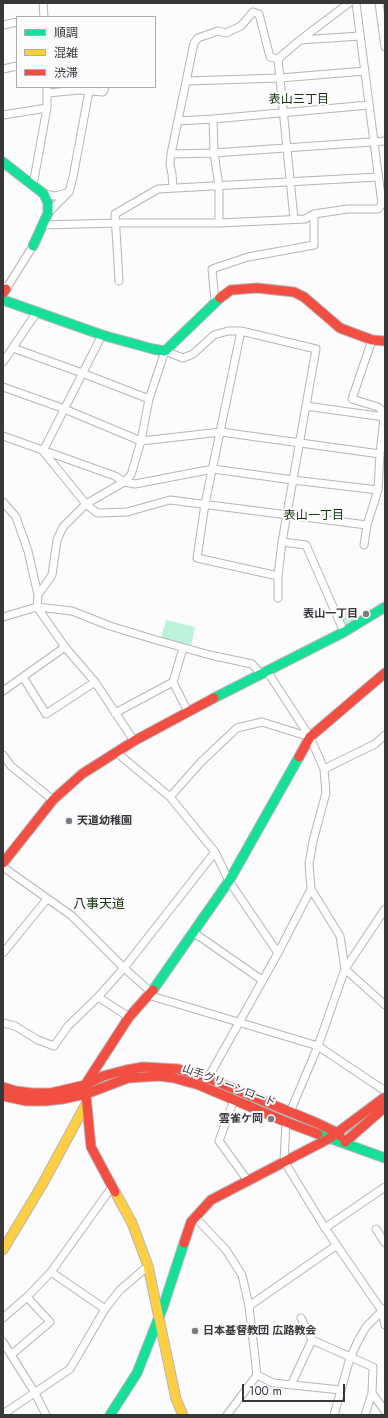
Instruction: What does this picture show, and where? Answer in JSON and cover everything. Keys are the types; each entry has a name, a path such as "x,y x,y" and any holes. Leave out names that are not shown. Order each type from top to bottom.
{"street":[{"path":"43,3 44,16"},
{"path":"278,59 300,40 349,3"},
{"path":"44,225 219,223 305,219 314,214 348,209 378,209 382,204 356,3"},
{"path":"379,3 385,47"},
{"path":"173,188 170,164 171,154 194,43 198,38 218,31 226,33 231,31 241,26 253,12 259,14 270,57 278,59"},
{"path":"3,25 16,22"},
{"path":"300,40 360,36"},
{"path":"278,59 294,219"},
{"path":"3,69 16,66"},
{"path":"186,81 280,78 364,71"},
{"path":"33,185 48,90 79,88 89,91 103,92 105,88"},
{"path":"48,213 69,192 89,91"},
{"path":"178,121 369,105"},
{"path":"3,115 46,108"},
{"path":"213,119 214,153 219,186 219,223"},
{"path":"171,154 214,153 385,141"},
{"path":"3,162 44,194 48,203 48,213 44,225 33,246 4,289"},
{"path":"119,282 115,214 158,189 378,177"},
{"path":"44,194 55,196 69,192"},
{"path":"215,301 212,269 248,257 314,245 314,214"},
{"path":"38,595 52,575 57,540 63,527 86,504 124,482 131,475 141,441 149,399 165,351 215,301 231,290 257,288 294,292 304,297 340,328 372,340 385,341"},
{"path":"3,300 102,335 165,351 183,358 193,354 214,336 228,331 241,331 316,349 282,542 278,576 278,598"},
{"path":"3,362 37,312"},
{"path":"241,331 206,504 197,558 278,576"},
{"path":"43,451 102,335"},
{"path":"364,546 367,525 378,490 384,417 378,407 352,399 372,340"},
{"path":"13,348 149,399"},
{"path":"3,386 64,409 141,441 220,432 380,454"},
{"path":"306,406 384,417"},
{"path":"3,436 115,476 124,482 135,484 213,469 378,490"},
{"path":"43,451 86,504 96,513 108,514 128,512 170,500 367,525"},
{"path":"3,502 16,517 28,551 38,595 37,607 65,647 95,682 134,741"},
{"path":"282,542 306,545 344,632"},
{"path":"3,617 37,607 72,611 110,626 183,648 252,664 264,672 310,737 324,769 326,793 313,840 309,864 311,889 340,936 345,969 385,1005"},
{"path":"3,863 52,800 82,774 134,741 264,672 344,632 385,607"},
{"path":"3,691 65,647"},
{"path":"183,648 173,682 188,712"},
{"path":"183,1415 176,1399 148,1266 132,1223 91,1147 85,1090 129,1018 149,993 229,881 310,737 385,672"},
{"path":"23,677 46,714 95,682"},
{"path":"115,713 173,682"},
{"path":"170,796 201,762 237,728 262,722 310,737"},
{"path":"324,769 375,744 385,735"},
{"path":"116,752 170,796 215,852 229,881 278,953"},
{"path":"3,755 11,766 52,800"},
{"path":"3,1023 14,1026 38,1040 54,1046 68,1026 98,997 124,968 215,852"},
{"path":"3,867 72,916 149,993 318,1046 385,1091"},
{"path":"208,1078 278,953 311,889"},
{"path":"3,952 47,899"},
{"path":"290,1112 318,1046 345,969 385,909"},
{"path":"193,932 262,980"},
{"path":"98,997 129,1018"},
{"name":"山手グリーンロード","path":"3,1088 32,1093 85,1090 103,1076 126,1070 143,1068 178,1069 208,1078 290,1112 345,1142 385,1158"},
{"name":"山手グリーンロード","path":"3,1096 26,1101 63,1100 85,1090 128,1078 159,1076 174,1078 199,1085 286,1122 334,1135"},
{"path":"110,1415 138,1373 159,1319 191,1222 195,1217 211,1200 334,1135 385,1097"},
{"path":"234,1100 219,1141 248,1181"},
{"path":"3,1250 35,1198 86,1104"},
{"path":"345,1142 385,1107"},
{"path":"286,1122 284,1161 325,1228 383,1310 385,1325"},
{"path":"3,1318 27,1297 51,1272 112,1187"},
{"path":"325,1228 385,1187"},
{"path":"195,1217 226,1250 242,1275 249,1306 257,1375 227,1415"},
{"path":"376,1229 385,1243"},
{"path":"249,1306 337,1246"},
{"path":"3,1414 70,1369 105,1309 120,1290 148,1266"},
{"path":"51,1272 105,1309"},
{"path":"12,1354 50,1322 27,1297"},
{"path":"334,1415 350,1358 366,1326 383,1310"},
{"path":"301,1318 312,1340 373,1367 372,1393 366,1415"},
{"path":"291,1385 312,1340"},
{"path":"3,1342 12,1354 35,1393 46,1415"},
{"path":"257,1375 273,1383 341,1390"},
{"path":"372,1393 385,1411"}],"green space":[{"path":"336,608 352,611 358,620 345,628"},
{"path":"166,620 195,627 191,645 161,638"}],"traffic: fast":[{"path":"3,162 44,194 48,203 48,213 33,246"},
{"path":"3,300 102,335 165,351 220,298"},
{"path":"214,698 344,632 385,607"},
{"path":"153,990 229,881 299,757"},
{"path":"318,1134 385,1158"},
{"path":"110,1415 137,1373 163,1307 184,1243"}],"traffic: slow":[{"path":"3,1250 42,1185 86,1104"},
{"path":"115,1192 132,1223 148,1266 176,1399 183,1415"}],"traffic: jam":[{"path":"220,298 231,290 257,288 294,292 304,297 340,328 372,340 385,341"},
{"path":"3,293 6,289"},
{"path":"299,757 310,737 385,673"},
{"path":"3,863 53,800 82,774 134,741 214,698"},
{"path":"115,1192 91,1147 85,1085 129,1017 153,990"},
{"path":"3,1087 16,1091 51,1093 85,1085 103,1076 126,1070 143,1067 178,1069 208,1078 317,1123 338,1133 340,1136"},
{"path":"3,1096 26,1101 63,1099 86,1094 128,1078 159,1076 174,1078 199,1085 318,1134"},
{"path":"184,1243 191,1222 211,1200 330,1138 385,1097"},
{"path":"345,1142 385,1107"}],"place":[{"name":"表山一丁目","path":"366,614"},
{"name":"天道幼稚園","path":"69,821"},
{"name":"雲雀ケ岡","path":"271,1119"},
{"name":"日本基督教団 広路教会","path":"195,1331"}],"district":[{"name":"表山三丁目","path":"299,100"},
{"name":"表山一丁目","path":"314,516"},
{"name":"八事天道","path":"99,905"}]}
